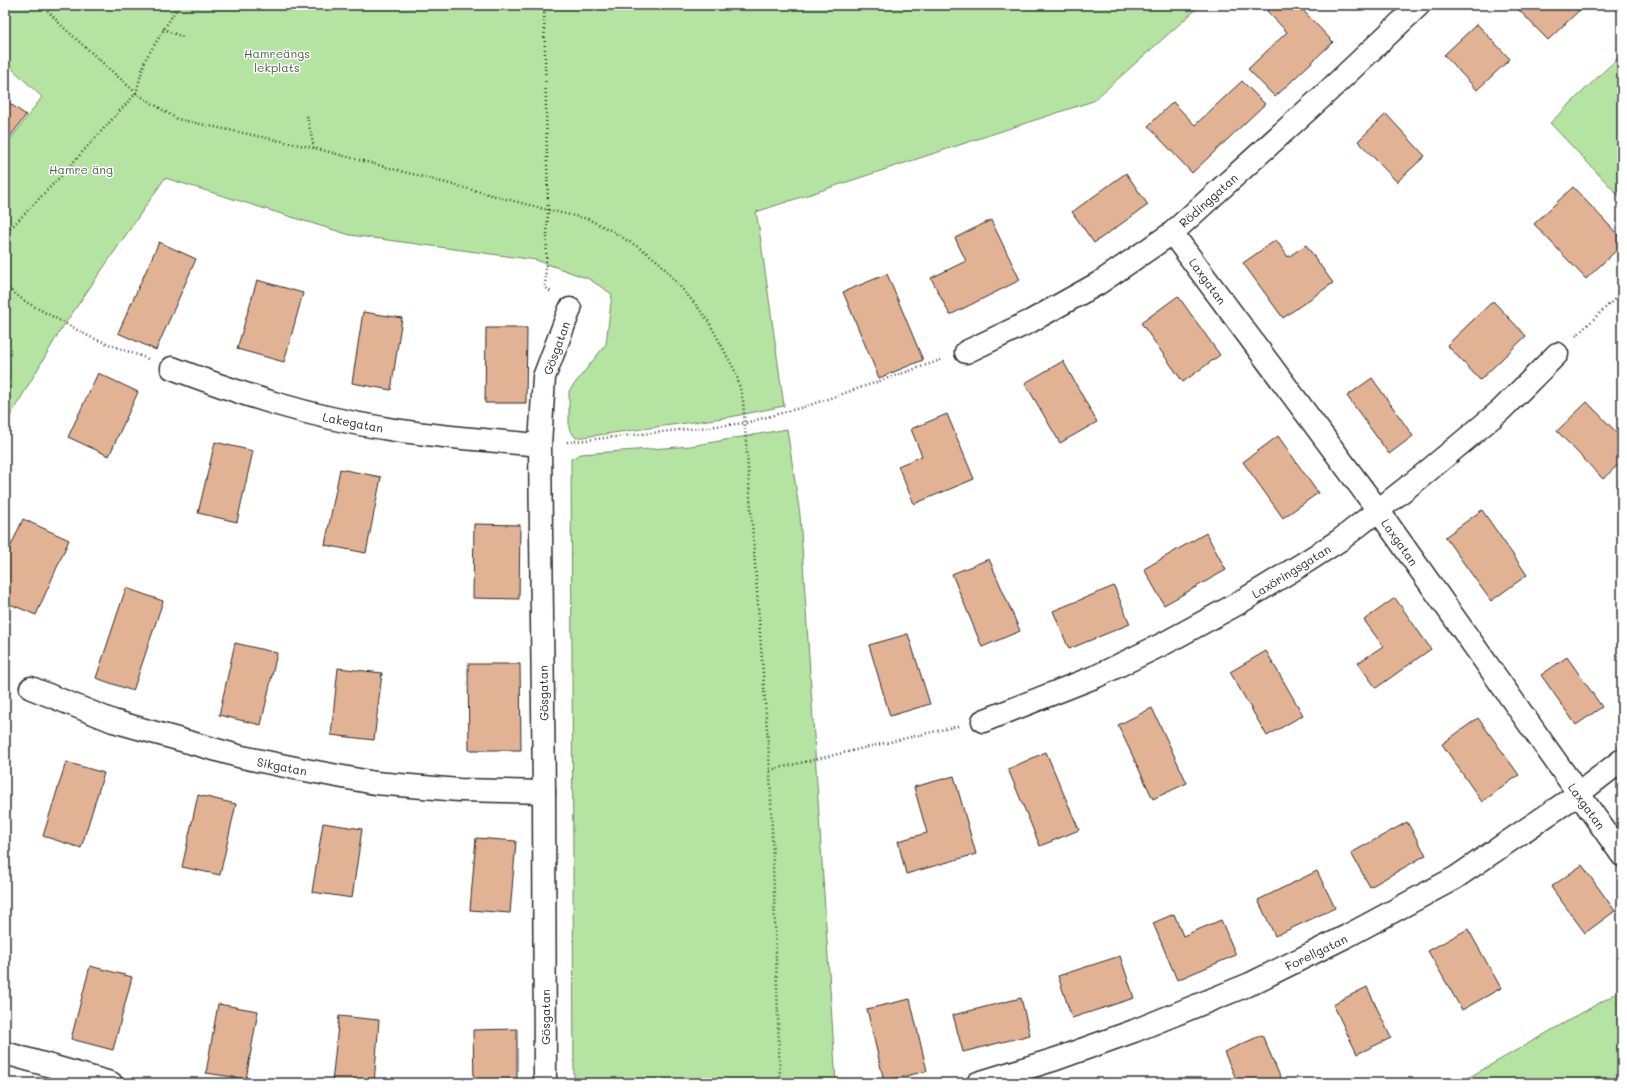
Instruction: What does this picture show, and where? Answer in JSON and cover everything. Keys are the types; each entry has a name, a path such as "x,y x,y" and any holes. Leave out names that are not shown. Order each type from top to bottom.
{"street":[{"name":"Rödinggatan","path":"966,352 1031,321 1099,283 1172,233 1323,96 1419,5"},
{"name":"Laxgatan","path":"1172,233 1378,510 1622,855"},
{"name":"Gösgatan","path":"545,1083 544,792 540,445 544,377 570,309"},
{"name":"Laxöringsgatan","path":"983,721 1097,676 1218,615 1340,540 1501,410 1557,354"},
{"name":"Lakegatan","path":"172,368 240,393 314,414 382,428 540,445"},
{"name":"Sikgatan","path":"31,688 113,721 242,757 271,763 375,783 459,790 544,792"},
{"name":"Forellgatan","path":"978,1083 1056,1059 1127,1034 1250,984 1347,936 1455,878 1578,794 1622,760"},
{"path":"5,1053 111,1083"}],"path":[{"path":"42,5 62,26 136,93 177,119 314,148 548,210 588,219 644,250 659,262 709,322 736,373 743,400 770,770 780,1079 782,1083"},
{"path":"5,234 59,178 136,93 145,60 179,5"},
{"path":"544,5 548,210 545,287 570,309"},
{"path":"163,29 183,37"},
{"path":"307,116 314,148"},
{"path":"5,286 26,302 90,337 172,368"},
{"path":"1557,354 1622,292"},
{"path":"540,445 745,423 806,406 966,352"},
{"path":"770,770 983,721"}],"green space":[{"path":"5,5 1201,5 1093,101 756,212 784,406 730,417 576,438 569,429 569,391 606,344 612,294 589,279 536,260 350,235 165,178 60,331 5,425 5,147 42,97 5,62"},
{"path":"1622,54 1622,199 1550,123"},
{"path":"787,429 800,515 836,1083 574,1083 571,459 581,454 691,446"},
{"path":"1622,990 1622,1083 1459,1083"}],"building":[{"path":"1273,5 1298,5 1333,42 1275,97 1248,69 1287,32 1267,11"},
{"path":"1514,5 1585,5 1548,40"},
{"path":"1477,24 1510,59 1477,90 1444,55"},
{"path":"1242,81 1265,104 1192,173 1148,126 1173,102 1195,125"},
{"path":"5,100 26,115 5,144"},
{"path":"1386,114 1425,156 1397,182 1358,141"},
{"path":"1126,173 1148,205 1094,243 1072,212"},
{"path":"1573,187 1622,239 1622,245 1586,279 1534,224"},
{"path":"991,220 1020,280 950,315 931,278 966,261 955,238"},
{"path":"1276,240 1288,257 1306,245 1333,283 1283,318 1243,263"},
{"path":"159,242 196,259 156,350 118,333"},
{"path":"887,274 923,360 879,378 843,292"},
{"path":"257,280 303,293 284,362 237,349"},
{"path":"1178,296 1220,355 1183,382 1141,323"},
{"path":"1493,301 1526,336 1480,380 1447,345"},
{"path":"363,312 402,318 391,390 352,383"},
{"path":"486,328 527,328 526,403 485,403"},
{"path":"1063,361 1097,422 1060,443 1025,383"},
{"path":"98,373 138,392 109,456 68,437"},
{"path":"1372,378 1413,436 1389,454 1347,396"},
{"path":"1587,402 1622,438 1622,461 1603,479 1557,431"},
{"path":"947,414 974,479 914,504 898,466 922,456 911,429"},
{"path":"1278,436 1318,493 1283,518 1243,462"},
{"path":"215,442 253,451 237,522 198,513"},
{"path":"340,469 381,477 366,553 325,545"},
{"path":"1482,510 1527,575 1491,601 1445,537"},
{"path":"23,519 69,540 36,615 5,602 5,559"},
{"path":"474,524 520,525 519,599 473,598"},
{"path":"1206,533 1226,570 1164,605 1144,569"},
{"path":"989,559 1020,631 982,647 952,574"},
{"path":"1114,586 1130,624 1069,649 1053,611"},
{"path":"126,588 163,601 133,691 96,678"},
{"path":"1395,598 1431,649 1376,688 1358,663 1383,646 1364,620"},
{"path":"908,634 930,704 890,716 869,645"},
{"path":"235,643 277,653 261,725 219,715"},
{"path":"1266,651 1303,715 1267,736 1230,672"},
{"path":"1567,657 1602,707 1576,725 1541,675"},
{"path":"468,664 520,664 521,750 469,750"},
{"path":"338,668 382,673 374,740 331,735"},
{"path":"1152,708 1187,783 1153,799 1118,725"},
{"path":"1478,718 1519,775 1482,802 1442,744"},
{"path":"1046,752 1079,830 1040,846 1008,769"},
{"path":"66,762 104,773 81,848 43,836"},
{"path":"954,776 976,854 906,874 898,841 927,833 914,787"},
{"path":"198,795 236,804 220,875 182,867"},
{"path":"1407,822 1426,855 1370,887 1351,853"},
{"path":"323,823 362,829 352,898 312,892"},
{"path":"476,838 516,841 510,913 470,910"},
{"path":"1582,865 1615,911 1585,933 1551,887"},
{"path":"1317,871 1335,908 1275,936 1258,900"},
{"path":"1174,914 1183,936 1221,920 1236,955 1177,980 1153,923"},
{"path":"1468,929 1501,988 1462,1010 1428,951"},
{"path":"1120,956 1134,998 1072,1018 1058,976"},
{"path":"90,966 132,977 113,1050 71,1039"},
{"path":"1367,987 1391,1038 1357,1054 1333,1004"},
{"path":"1021,998 1030,1035 963,1052 953,1015"},
{"path":"910,999 927,1071 884,1081 867,1009"},
{"path":"218,1004 258,1011 246,1079 206,1073"},
{"path":"339,1016 379,1020 374,1083 332,1083"},
{"path":"517,1029 517,1083 474,1083 473,1030"},
{"path":"1262,1035 1283,1083 1238,1083 1224,1052"}],"park label":[{"name":"Hamreängs lekplats","path":"277,60"},
{"name":"Hamre äng","path":"81,169"}]}
